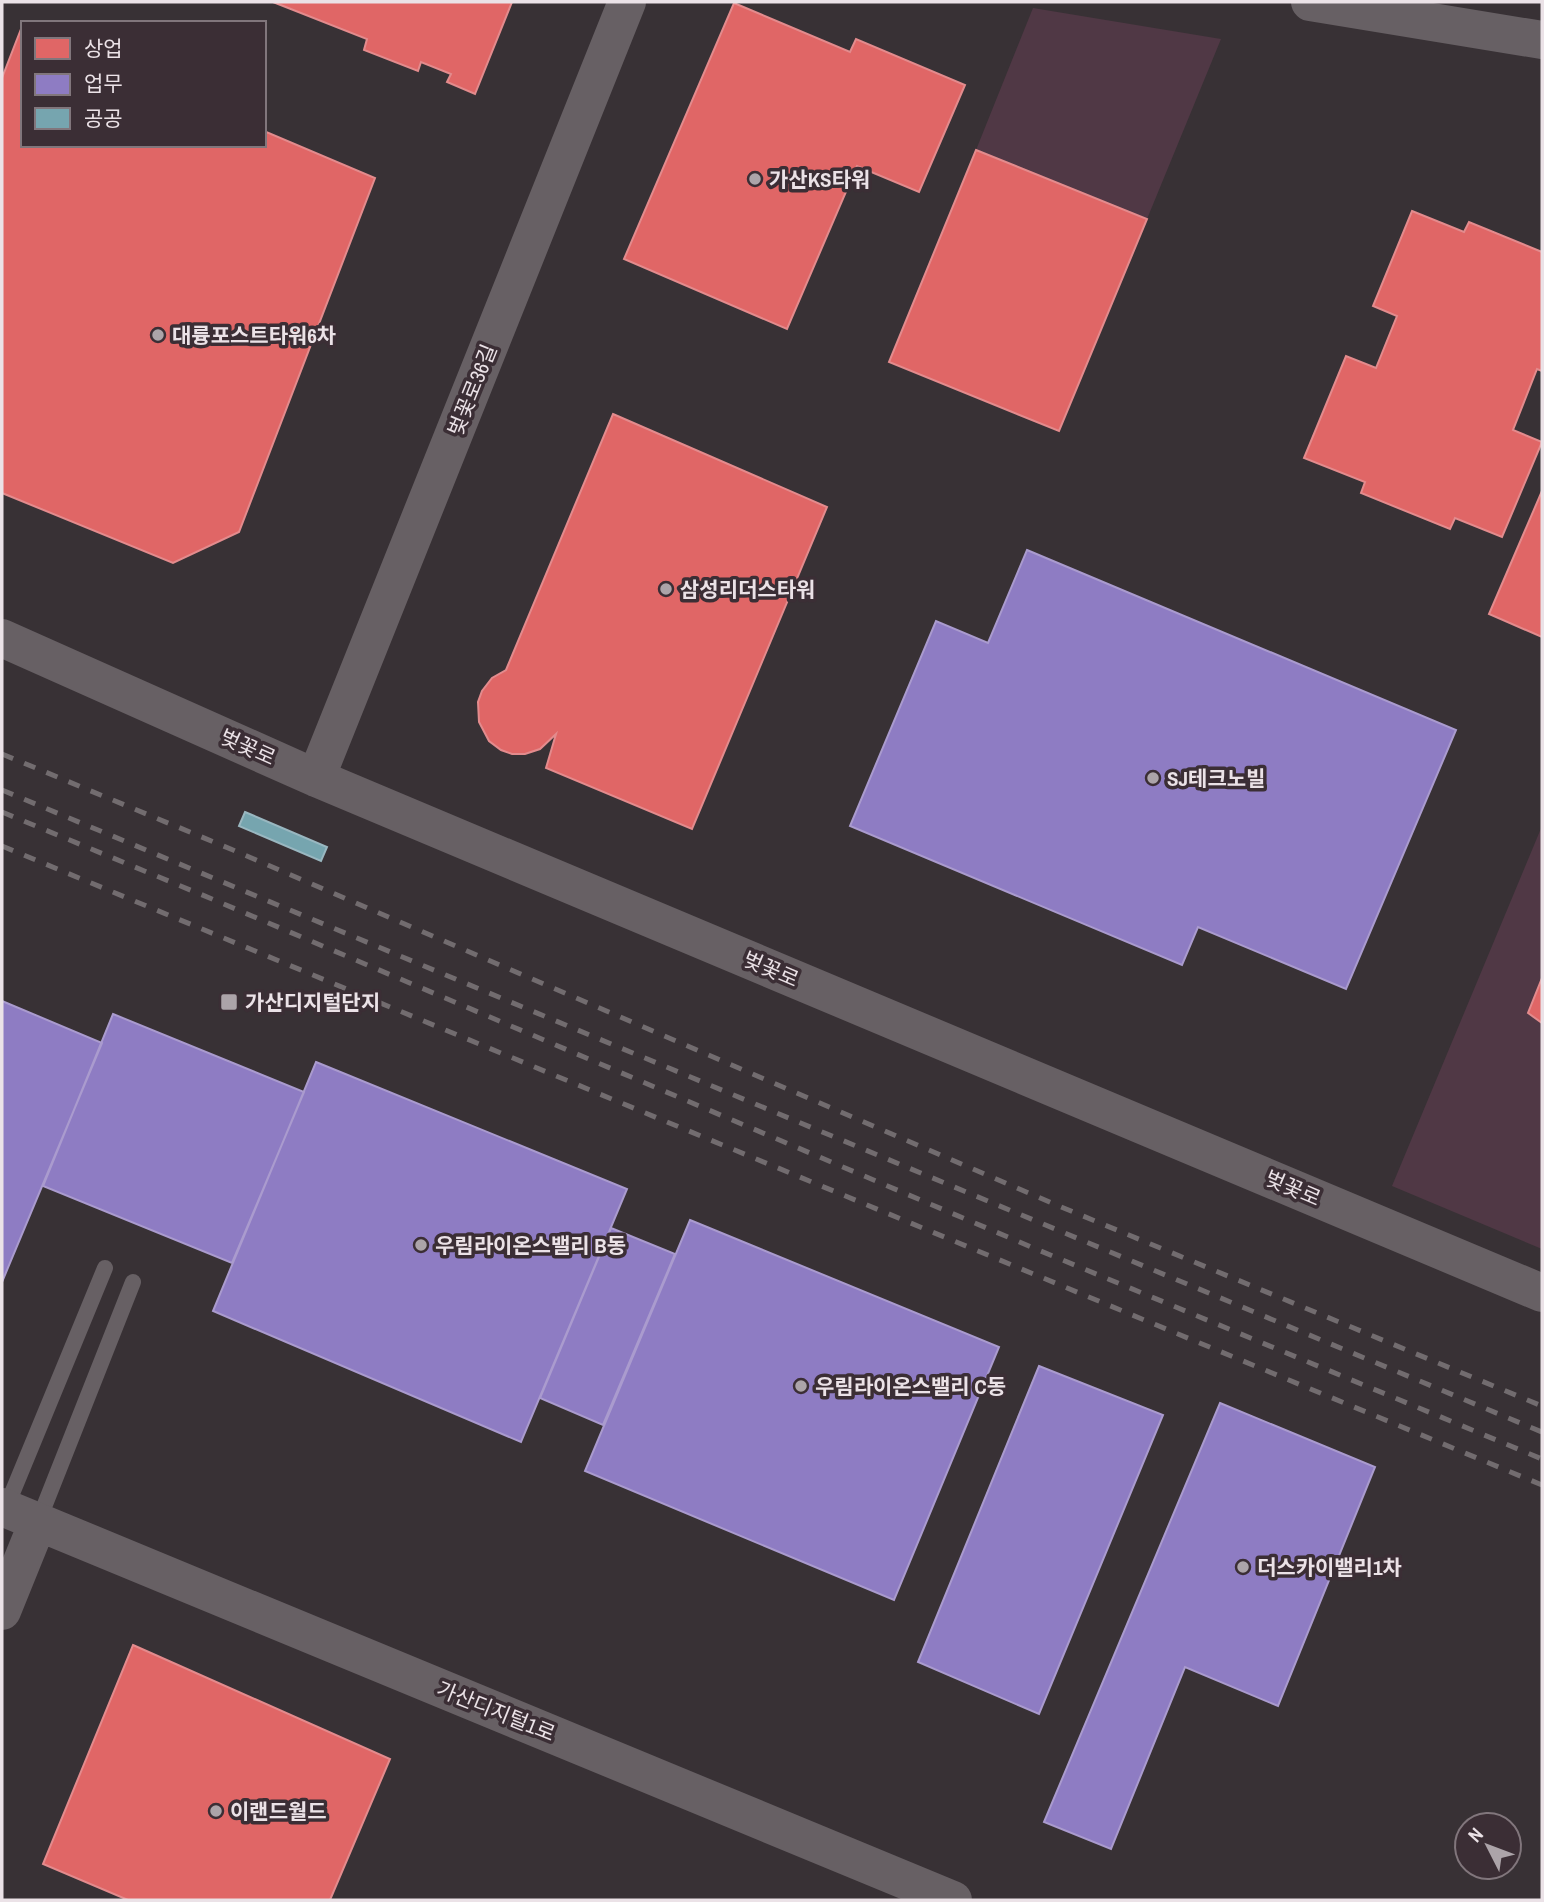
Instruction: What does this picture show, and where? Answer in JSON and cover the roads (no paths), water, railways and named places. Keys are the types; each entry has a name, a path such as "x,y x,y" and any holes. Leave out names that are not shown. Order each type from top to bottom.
{"street":[{"name":"벚꽃로36길","path":"316,778 627,2"},
{"path":"1310,2 1542,40"},
{"name":"벚꽃로","path":"2,638 316,778 1542,1293"},
{"path":"2,1611 15,1513"},
{"name":"가산디지털1로","path":"15,1513 953,1900"}],"lane":[{"path":"15,1513 105,1268"},
{"path":"15,1513 133,1282"}],"railway":[{"path":"2,754 233,850 1054,1204 1542,1406"},
{"path":"2,790 1542,1432"},
{"path":"2,812 1036,1249 1542,1459"},
{"path":"2,846 1542,1485"}],"place":[{"name":"가산KS타워","path":"755,179"},
{"name":"대륭포스트타워6차","path":"158,335"},
{"name":"삼성리더스타워","path":"666,589"},
{"name":"SJ테크노빌","path":"1153,778"},
{"name":"가산디지털단지","path":"229,1002"},
{"name":"우림라이온스밸리 B동","path":"421,1245"},
{"name":"우림라이온스밸리 C동","path":"801,1386"},
{"name":"더스카이밸리1차","path":"1243,1567"},
{"name":"이랜드월드","path":"216,1811"}]}
